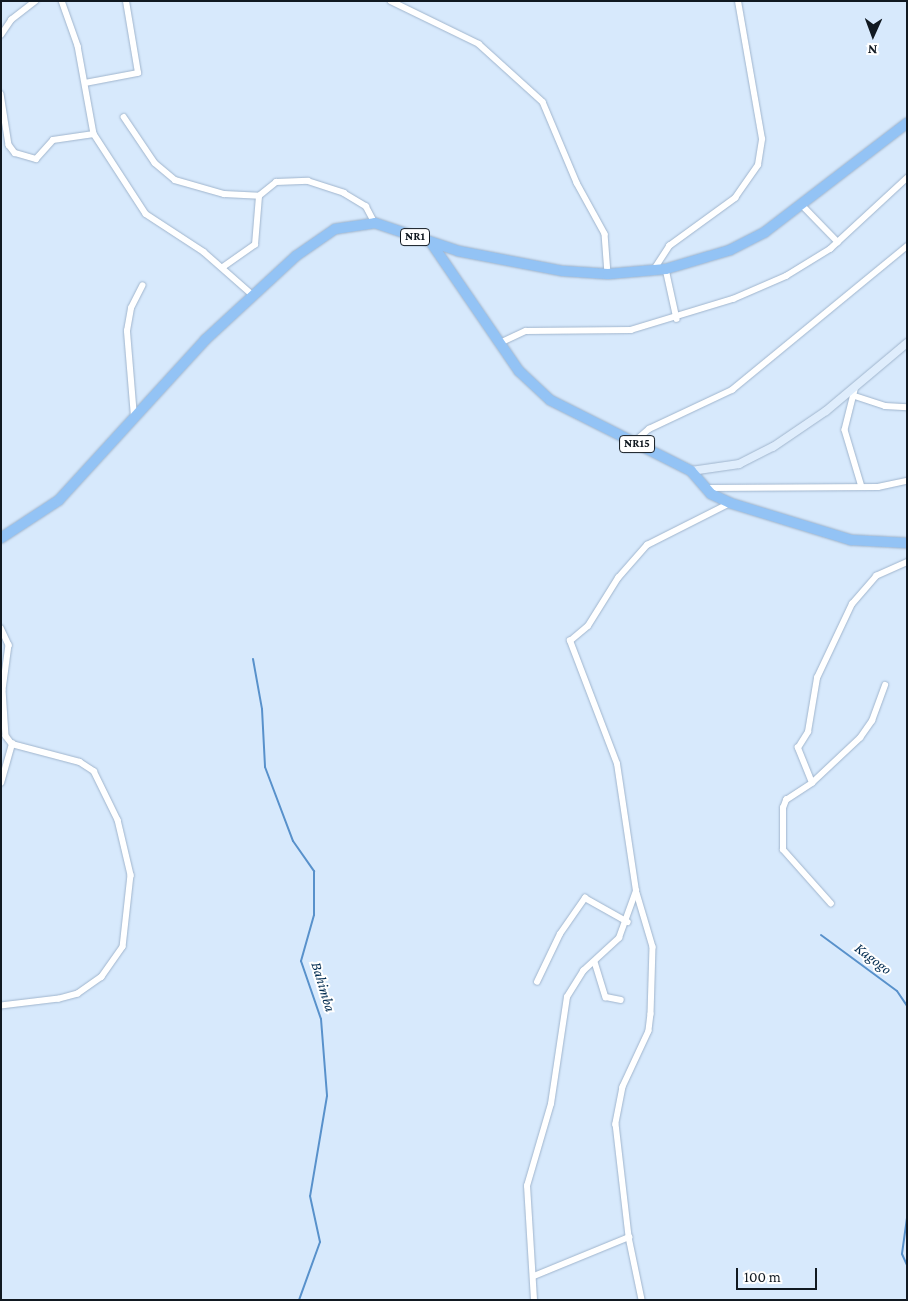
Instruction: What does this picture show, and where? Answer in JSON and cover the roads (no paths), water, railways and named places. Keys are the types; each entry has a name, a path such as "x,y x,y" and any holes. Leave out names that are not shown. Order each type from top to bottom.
{"highway":[{"name":"NR1","path":"1,538 60,500 134,417 252,296 296,256 336,229 375,223 432,244 538,267 608,274 666,269 730,250 801,204 907,123"},
{"name":"NR15","path":"432,244 502,342 519,371 540,393 691,471 704,488 730,503 851,540 907,543"}],"street":[{"path":"1,35 11,20 36,1"},
{"path":"62,1 78,46 94,134 146,214 223,267 252,296"},
{"path":"85,84 138,73 126,1"},
{"path":"390,1 479,44 543,102 577,183 605,234 608,274"},
{"path":"653,271 670,246 735,198 758,165 762,139 738,1"},
{"path":"1,94 9,145 15,153 36,159 53,140 94,134"},
{"path":"124,117 155,164 175,180 224,194 259,196 276,182 308,181 359,201 375,223"},
{"path":"502,342 526,331 618,332 677,319 786,276 838,242 907,178"},
{"path":"223,267 255,245 259,196"},
{"path":"801,204 838,242"},
{"path":"634,442 649,429 732,390 907,246"},
{"path":"666,269 677,319"},
{"path":"134,417 127,331 131,308 142,286"},
{"path":"691,471 722,468 754,458 808,424 907,343"},
{"path":"856,386 855,396 846,413 845,430 862,487"},
{"path":"855,396 885,406 907,407"},
{"path":"704,488 862,487 906,482"},
{"path":"642,1300 629,1237 617,1118 623,1087 649,1031 654,955 636,891 617,764 570,641 588,626 618,578 647,545 730,503"},
{"path":"812,783 797,753 808,732 817,678 857,596 881,572 907,562"},
{"path":"1,628 9,645 2,726 12,744 1,783"},
{"path":"832,904 800,874 783,847 786,800 812,783 860,738 872,721 885,685"},
{"path":"1,1006 59,999 94,985 114,965 123,947 131,903 131,875 123,834 94,771 80,762 12,744"},
{"path":"534,1300 534,1276 526,1223 529,1175 551,1104 567,997 583,971 595,962 628,922 636,891"},
{"path":"537,982 560,934 585,898 628,922"},
{"path":"595,962 606,997 621,1000"},
{"path":"534,1276 629,1237"}],"waterway":[{"name":"Bahimba","path":"253,659 262,709 265,767 293,841 314,871 314,915 301,961 321,1019 327,1096 310,1196 320,1242 299,1300"},
{"name":"Kagogo","path":"821,935 897,991 907,1006"},
{"name":"Kagogo","path":"907,1218 902,1254 907,1265"}]}
